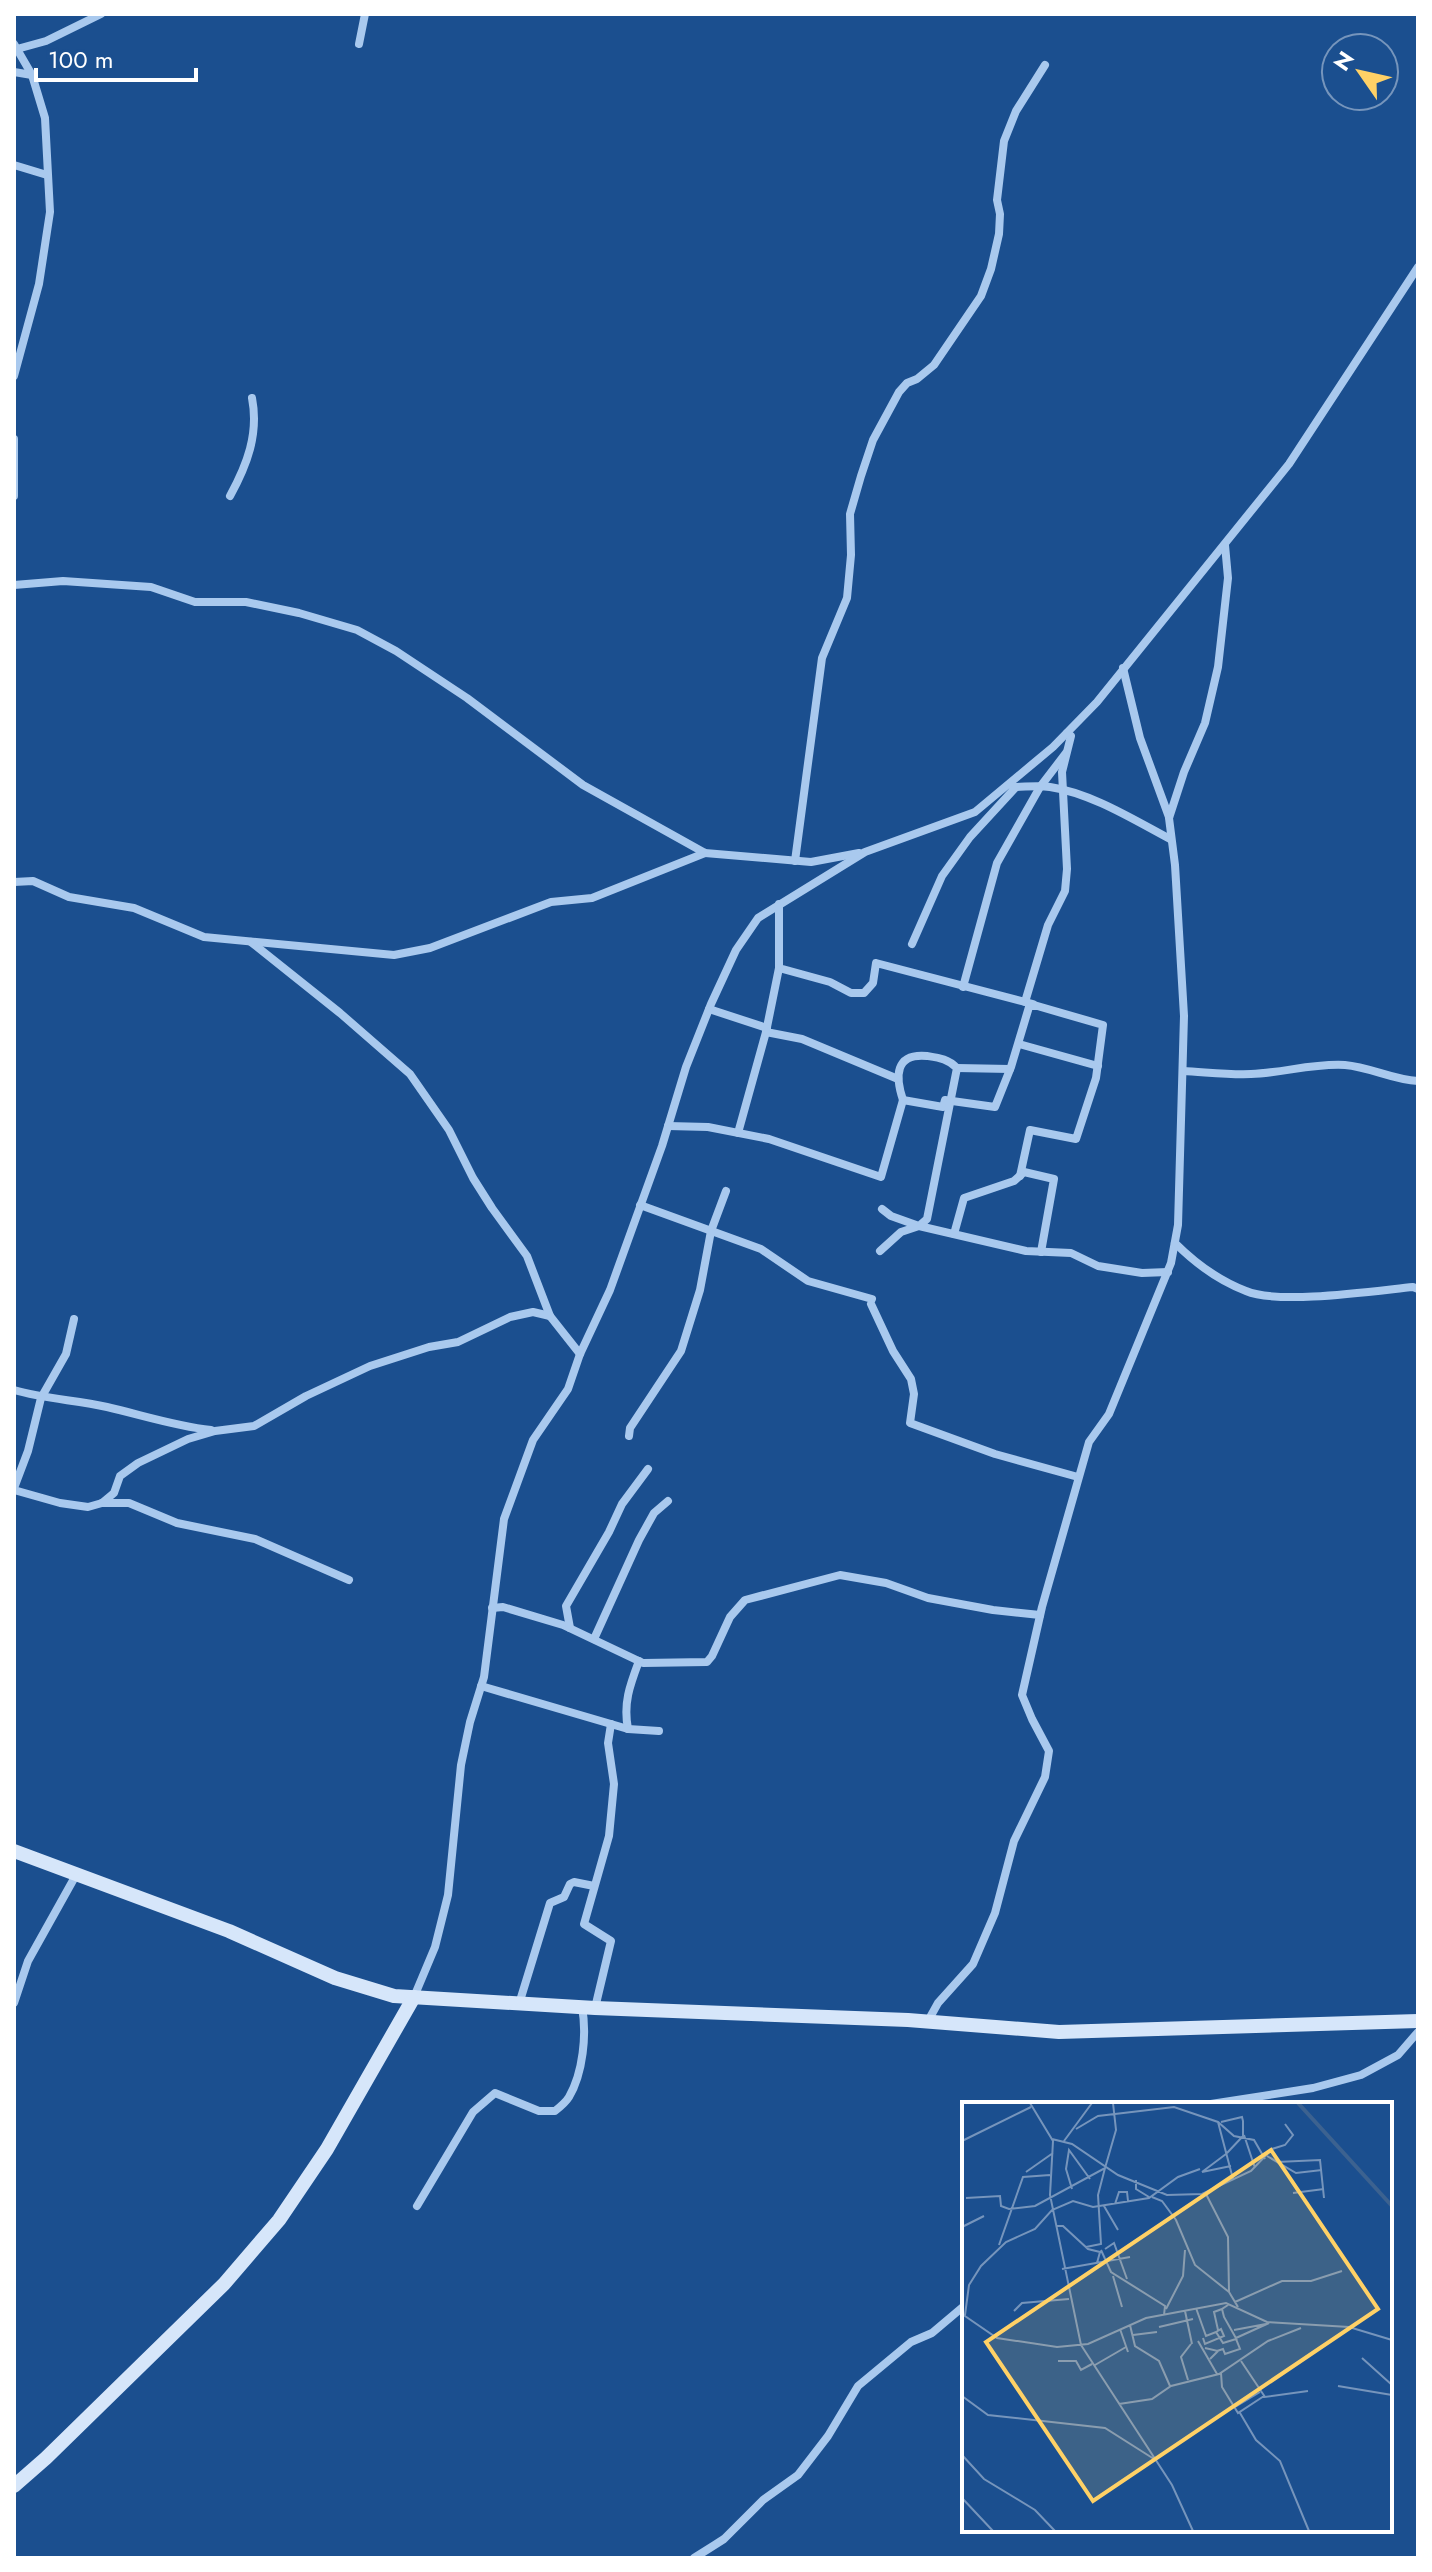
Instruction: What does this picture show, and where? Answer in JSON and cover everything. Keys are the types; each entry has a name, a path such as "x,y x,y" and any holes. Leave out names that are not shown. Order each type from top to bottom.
{"street":[{"path":"14,376 17,354 39,284 50,212 45,118 32,75 15,47 46,41 101,14"},
{"path":"359,44 365,14"},
{"path":"795,861 822,658 847,598 851,555 850,514 861,476 873,440 899,392 934,365 981,296 999,234 997,200 1004,141 1016,111 1045,65"},
{"path":"14,72 32,75"},
{"path":"14,165 47,175"},
{"path":"912,944 942,876 970,837 1012,787 1097,702 1289,464 1418,267"},
{"path":"230,496 252,444 256,421 252,398"},
{"path":"14,439 14,496"},
{"path":"1169,818 1205,723 1218,667 1228,578 1225,545"},
{"path":"14,585 63,581 151,587 195,602 246,602 357,630 396,651 467,698 583,785 705,853 811,862 865,852 975,812 1012,787 1062,791 1113,808 1170,839"},
{"path":"928,2021 938,2003 973,1964 995,1913 1014,1841 1045,1777 1049,1751 1022,1695 1040,1615 1089,1442 1109,1414 1168,1272 1178,1225 1184,1016 1175,865 1169,818 1140,738 1123,668"},
{"path":"903,1100 943,1107 945,1100 995,1107 1019,1044 1048,925 1065,891 1067,869 1062,772 1071,736 1067,733"},
{"path":"963,987 997,863 1040,787 1069,749"},
{"path":"14,2486 224,2284 279,2220 327,2149 414,1997 435,1947 448,1895 461,1765 481,1686 504,1519 533,1440 568,1389 580,1354 610,1290 686,1067 709,1009 743,939 758,918 865,852"},
{"path":"14,882 33,881 69,897 134,908 204,937 394,955 430,948 551,902 592,898 705,853"},
{"path":"738,1133 779,968 779,904"},
{"path":"250,942 340,1013 410,1074 449,1130 492,1208 527,1256 550,1316 580,1354"},
{"path":"779,968 830,982 851,993 864,993 873,983 876,963 1103,1025 1098,1066 1076,1139 1030,1130 1020,1176"},
{"path":"709,1009 766,1030 802,1039 898,1079"},
{"path":"1019,1044 1098,1066"},
{"path":"668,1126 708,1127 769,1139 881,1177 903,1100 898,1072 906,1058 912,1055 949,1060 957,1068 1010,1069"},
{"path":"1183,1071 1251,1074 1345,1065 1418,1081"},
{"path":"880,1251 901,1232 919,1226 927,1219 957,1068"},
{"path":"954,1234 964,1198 1014,1181 1024,1172 1054,1179 1041,1252"},
{"path":"629,1436 630,1428 681,1351 700,1290 712,1229 726,1191"},
{"path":"640,1205 761,1249 808,1281 871,1302 893,1351 911,1379 914,1394 910,1423 995,1454 1078,1477"},
{"path":"882,1209 891,1216 919,1226 1041,1252 1071,1253 1098,1266 1142,1273 1168,1272"},
{"path":"1175,1243 1191,1259 1246,1291 1262,1296 1418,1289"},
{"path":"102,1503 114,1493 120,1476 138,1463 188,1439 215,1431 254,1426 306,1396 370,1366 429,1347 458,1342 510,1317 533,1312 550,1316"},
{"path":"74,1319 66,1354 41,1398 28,1451 14,1489 60,1503 88,1507 102,1503 129,1503 177,1523 255,1539 349,1580"},
{"path":"14,1390 41,1398 104,1407 178,1427 215,1431"},
{"path":"570,1628 566,1606 622,1504 648,1469"},
{"path":"594,1639 639,1540 654,1513 668,1501"},
{"path":"492,1608 503,1607 570,1628 639,1661 707,1662 730,1617 745,1600 840,1575 886,1583 928,1598 1040,1615"},
{"path":"628,1729 625,1714 627,1692 639,1661"},
{"path":"481,1686 628,1729 659,1731"},
{"path":"417,2206 473,2112 495,2093 539,2111 555,2111 569,2099 580,2063 589,2008 611,1941 584,1924 609,1836 614,1784 608,1743 611,1724"},
{"path":"14,1851 229,1931 335,1978 394,1996 589,2008 928,2021 1059,2032 1418,2021"},
{"path":"14,2003 28,1961 76,1875"},
{"path":"519,2004 550,1903 564,1897 574,1882 594,1886"},
{"path":"1223,2102 1324,2085 1361,2075 1398,2055 1418,2032"},
{"path":"694,2558 724,2539 763,2500 798,2475 828,2436 858,2386 911,2342 932,2333 962,2308"}]}
